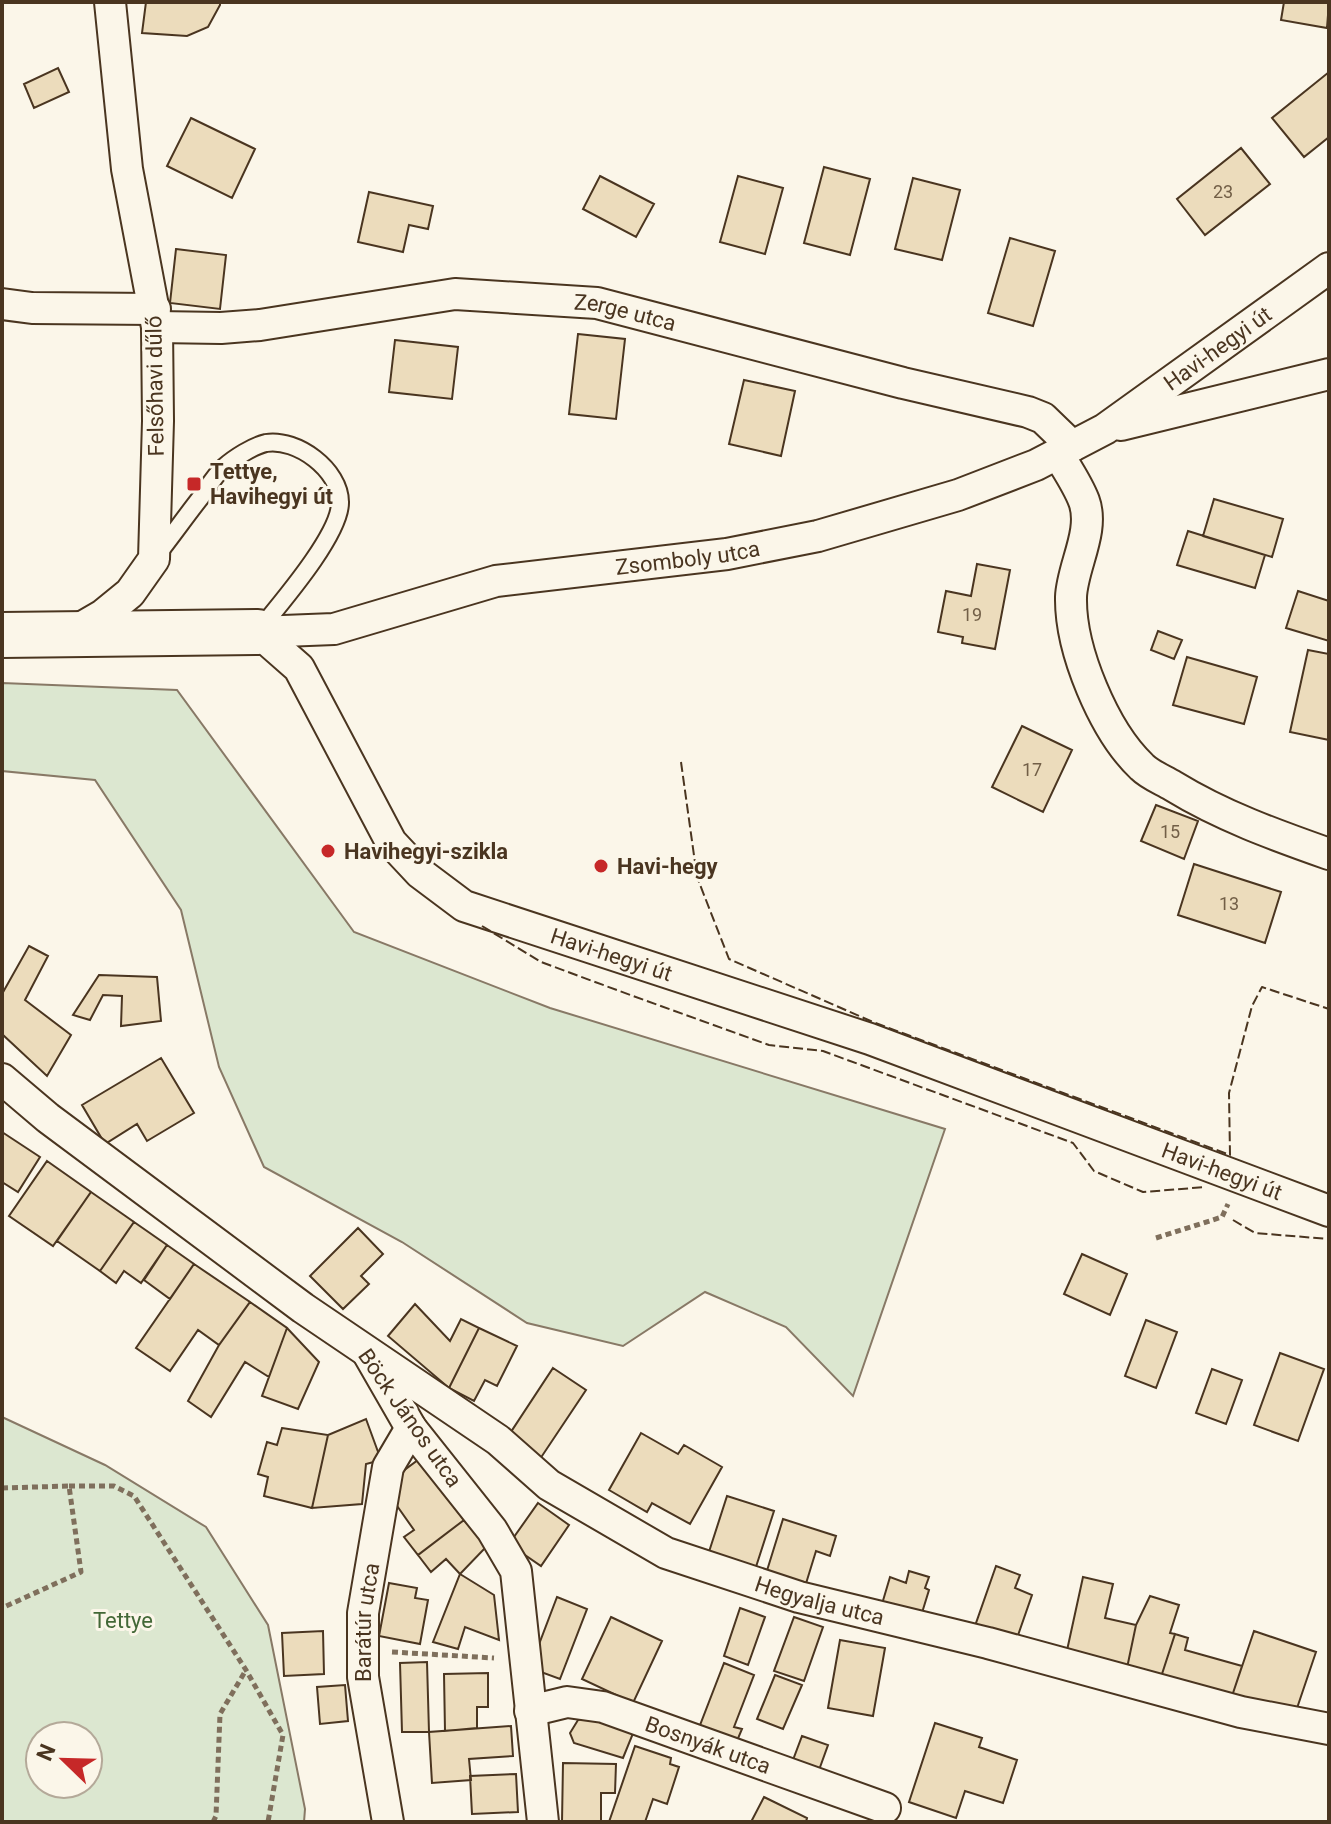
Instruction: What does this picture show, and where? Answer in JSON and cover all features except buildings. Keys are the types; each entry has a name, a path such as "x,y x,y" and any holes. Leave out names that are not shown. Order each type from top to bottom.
{"street":[{"name":"Felsőhavi dűlő","path":"110,2 127,169 156,318 158,421 154,559"},
{"name":"Havi-hegyi út","path":"1105,429 1329,268"},
{"name":"Zerge utca","path":"2,304 156,318 221,328 260,325 455,294 597,303 903,383 1028,412 1043,418 1065,450"},
{"path":"1105,429 1310,376 1329,374"},
{"name":"Zsomboly utca","path":"258,632 334,629 496,581 727,554 818,536 958,495 1065,450 1105,429"},
{"path":"1065,450 1086,504 1086,524 1071,596 1076,635 1089,687 1116,733 1143,768 1189,795 1259,830 1329,854"},
{"path":"67,636 103,615 130,593 154,559"},
{"name":"Havi-hegyi út","path":"258,632 299,668 391,842 420,873 464,906 870,1039 1329,1211"},
{"path":"2,635 258,632"},
{"name":"Böck János utca","path":"2,1079 48,1118 303,1308 365,1348 411,1428 492,1530 516,1571 543,1822"},
{"name":"Hegyalja utca","path":"365,1348 498,1440 549,1485 666,1553 799,1597 988,1643 1241,1712 1329,1729"},
{"name":"Barátúr utca","path":"388,1822 363,1677 363,1613 388,1467 411,1428"},
{"name":"Bosnyák utca","path":"530,1711 567,1702 603,1707 885,1808"}],"lane":[{"path":"154,559 223,468 243,454 265,443 286,444 311,454 330,475 341,501 335,525 296,584 258,632"}],"path":[{"path":"1156,1238 1222,1217 1240,1178"},
{"path":"2,1608 81,1572 69,1486"},
{"path":"2,1488 114,1486 134,1496 246,1670 283,1735 268,1822"},
{"path":"363,1651 526,1660"},
{"path":"213,1822 216,1816 220,1714 246,1670"}],"green space":[{"path":"2,683 177,690 354,932 550,1008 945,1129 853,1396 786,1327 705,1292 623,1346 527,1323 402,1242 264,1167 219,1067 181,910 95,780 2,771"},
{"name":"Tettye","path":"2,1417 105,1465 206,1527 268,1625 305,1809 304,1822 2,1822"}],"fence":[{"path":"681,762 697,877 729,959 873,1022 1230,1155 1229,1093 1252,1006 1262,987 1329,1009"},
{"path":"482,926 541,962 633,996 769,1045 823,1051 1073,1143 1094,1171 1143,1192 1206,1187"},
{"path":"1233,1220 1255,1233 1329,1239"}],"place":[{"name":"Tettye, Havihegyi út","path":"194,484"},
{"name":"Havihegyi-szikla","path":"328,851"},
{"name":"Havi-hegy","path":"601,866"}]}
